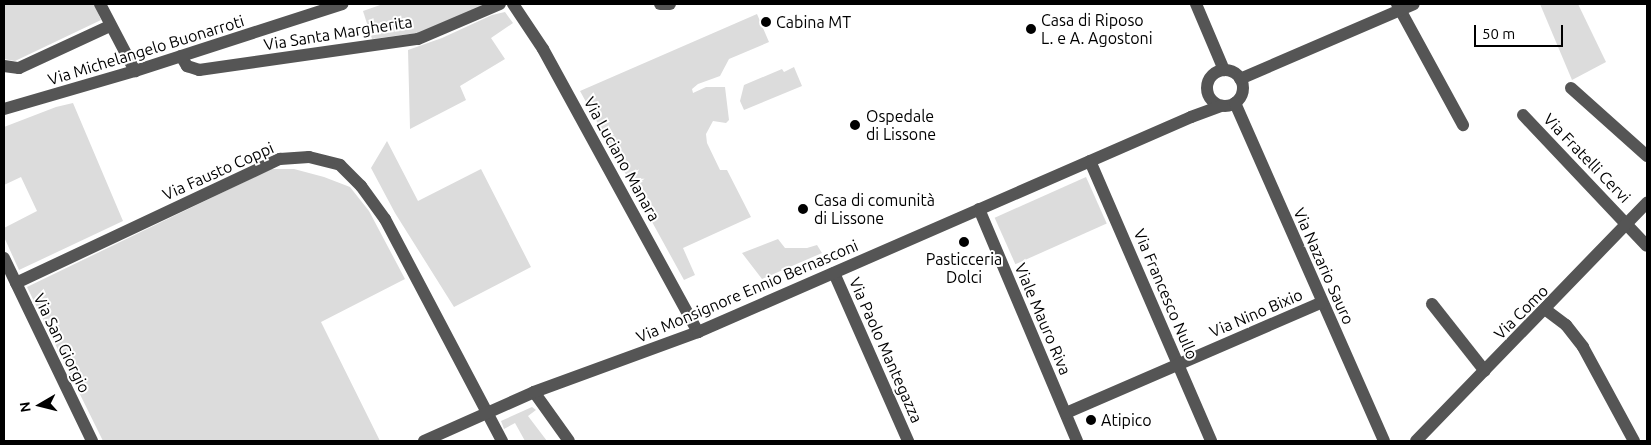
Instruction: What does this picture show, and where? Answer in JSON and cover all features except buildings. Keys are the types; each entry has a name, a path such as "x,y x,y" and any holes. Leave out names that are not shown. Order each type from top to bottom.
{"street":[{"path":"100,4 135,71"},
{"name":"Via Michelangelo Buonarroti","path":"4,115 9,108 135,71 342,4"},
{"name":"Via Santa Margherita","path":"181,56 188,66 199,70 418,39 500,4"},
{"name":"Via Luciano Manara","path":"513,4 544,49 698,332"},
{"path":"660,4 670,4"},
{"path":"1196,4 1224,70"},
{"path":"1240,79 1399,7 1414,4"},
{"path":"1399,7 1463,125"},
{"path":"4,66 19,68 110,26"},
{"path":"1191,117 1207,92 1209,79 1213,74 1224,70 1236,74 1240,79 1243,91 1235,103 1222,106 1212,101 1207,92"},
{"path":"1571,88 1647,156"},
{"name":"Via Nazario Sauro","path":"1235,103 1384,441"},
{"name":"Via Monsignore Ennio Bernasconi","path":"424,441 534,392 698,332 1191,117 1222,106"},
{"name":"Via Fratelli Cervi","path":"1523,115 1647,246"},
{"name":"Via Fausto Coppi","path":"16,283 280,158 309,157 340,165 361,186 385,219 502,441"},
{"name":"Via Francesco Nullo","path":"1090,161 1210,441"},
{"name":"Via Como","path":"1416,441 1546,310 1647,204"},
{"name":"Viale Mauro Riva","path":"979,209 1077,441"},
{"name":"Via San Giorgio","path":"4,258 92,441"},
{"name":"Via Paolo Mantegazza","path":"834,273 908,441"},
{"name":"Via Nino Bixio","path":"1066,413 1322,302"},
{"path":"1432,304 1485,371"},
{"path":"1546,310 1566,325 1583,347 1634,441"},
{"path":"534,392 569,441"}],"shaded area":[{"path":"4,4 94,4 101,20 15,61 4,59"},
{"path":"383,4 488,4 424,32 372,39 363,11"},
{"path":"1540,4 1578,4 1606,62 1572,80"},
{"path":"505,12 513,23 491,38 505,59 460,86 466,100 410,129 408,50 442,38 492,15"},
{"path":"757,14 769,42 729,59 720,76 698,84 692,89 693,93 706,87 725,87 729,120 726,123 713,121 706,134 707,143 720,170 727,170 751,217 683,248 695,275 684,280 580,91"},
{"path":"794,67 802,86 744,110 740,101 744,85 782,69 784,72"},
{"path":"73,103 123,221 19,270 4,237 4,228 37,211 21,177 4,185 4,127 56,107"},
{"path":"387,141 418,201 481,169 531,267 454,307 395,213 371,168"},
{"path":"271,169 294,169 324,177 350,187 369,211 405,279 321,322 380,441 103,441 27,287"},
{"path":"1086,177 1107,224 1015,264 995,218"},
{"path":"778,239 785,248 807,248 817,245 822,253 762,279 742,253"},
{"path":"532,407 536,410 528,416 547,441 525,441 515,423 504,429 501,421"}],"place":[{"name":"Cabina MT","path":"766,22"},
{"name":"Casa di Riposo L. e A. Agostoni","path":"1031,29"},
{"name":"Ospedale di Lissone","path":"855,125"},
{"name":"Casa di comunità di Lissone","path":"803,209"},
{"name":"Pasticceria Dolci","path":"964,242"},
{"name":"Atipico","path":"1091,420"}]}
